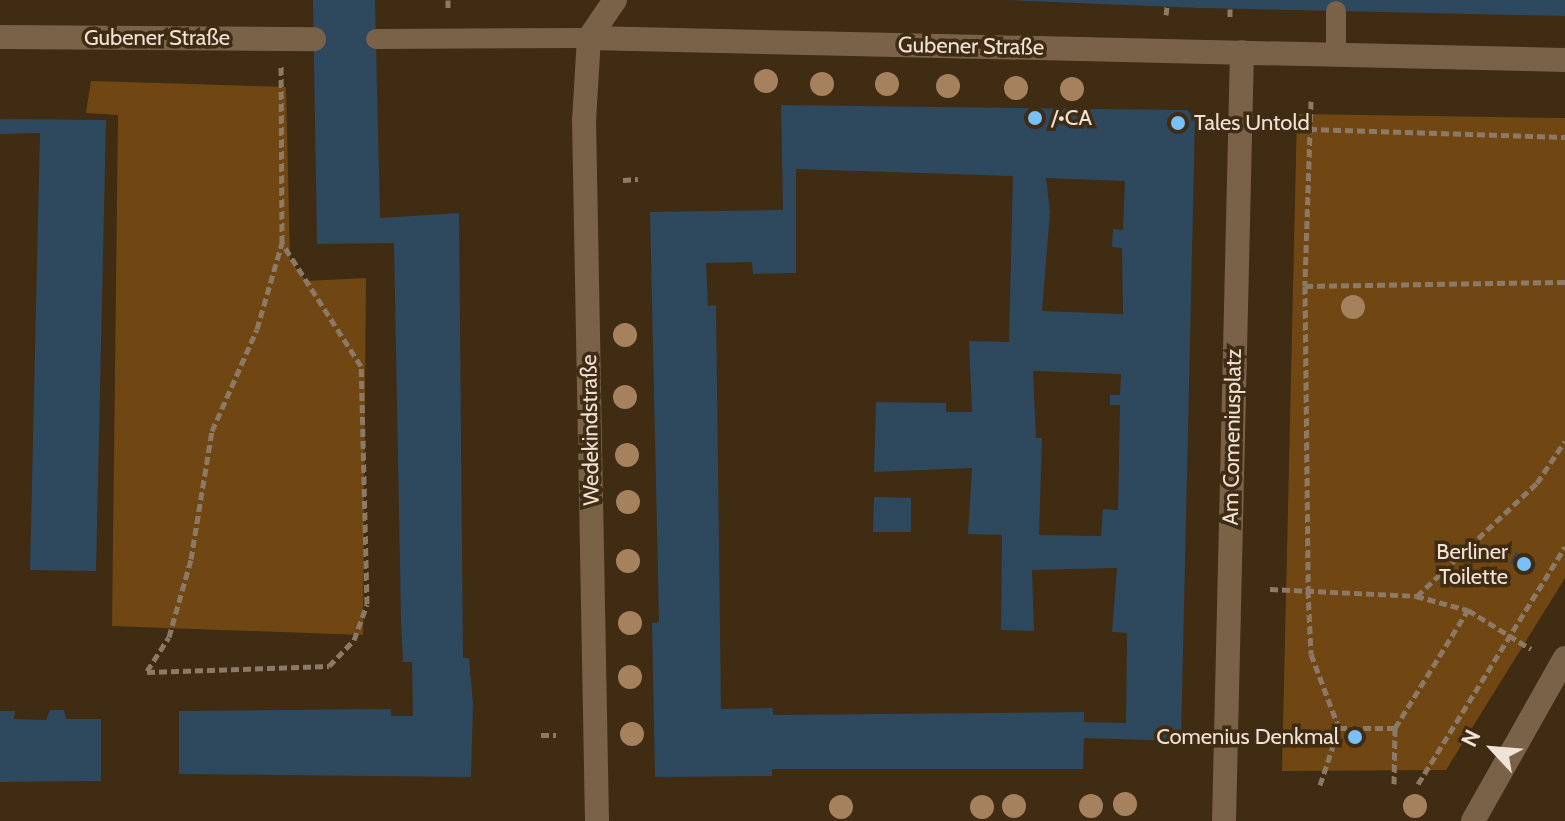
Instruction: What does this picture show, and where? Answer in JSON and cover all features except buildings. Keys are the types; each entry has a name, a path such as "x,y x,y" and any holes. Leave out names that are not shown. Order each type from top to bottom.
{"street":[{"path":"589,38 615,0"},
{"name":"Gubener Straße","path":"0,37 314,39"},
{"name":"Gubener Straße","path":"589,38 1565,60"},
{"name":"Wedekindstraße","path":"589,38 585,179 597,821"},
{"name":"Am Comeniusplatz","path":"1224,821 1242,52"},
{"path":"1473,821 1565,658"}],"lane":[{"path":"1336,11 1336,54"},
{"name":"Gubener Straße","path":"376,39 589,38"}],"path":[{"path":"448,0 448,9"},
{"path":"1166,15 1167,7"},
{"path":"1230,9 1230,17"},
{"path":"281,65 282,243 257,329 212,431 191,559 169,637 147,672 329,666 354,640 367,604 361,366 282,243"},
{"path":"1311,101 1305,286 1308,590 1311,654 1339,728 1320,785"},
{"path":"1309,129 1565,137"},
{"path":"623,180 638,179"},
{"path":"1305,286 1565,282"},
{"path":"1416,596 1537,483 1565,441"},
{"path":"1418,784 1565,547"},
{"path":"1270,589 1416,596 1468,610 1531,649"},
{"path":"1394,784 1395,728 1468,610"},
{"path":"1339,728 1395,728"},
{"path":"541,735 556,735"}],"shaded area":[{"path":"91,81 286,87 290,260 306,281 366,278 363,635 112,626 118,115 86,113"},
{"path":"1297,114 1565,118 1565,578 1446,770 1282,771"}],"place":[{"name":"/•CA","path":"1035,118"},
{"name":"Tales Untold","path":"1178,123"},
{"name":"Berliner Toilette","path":"1524,564"},
{"name":"Comenius Denkmal","path":"1355,737"}]}
